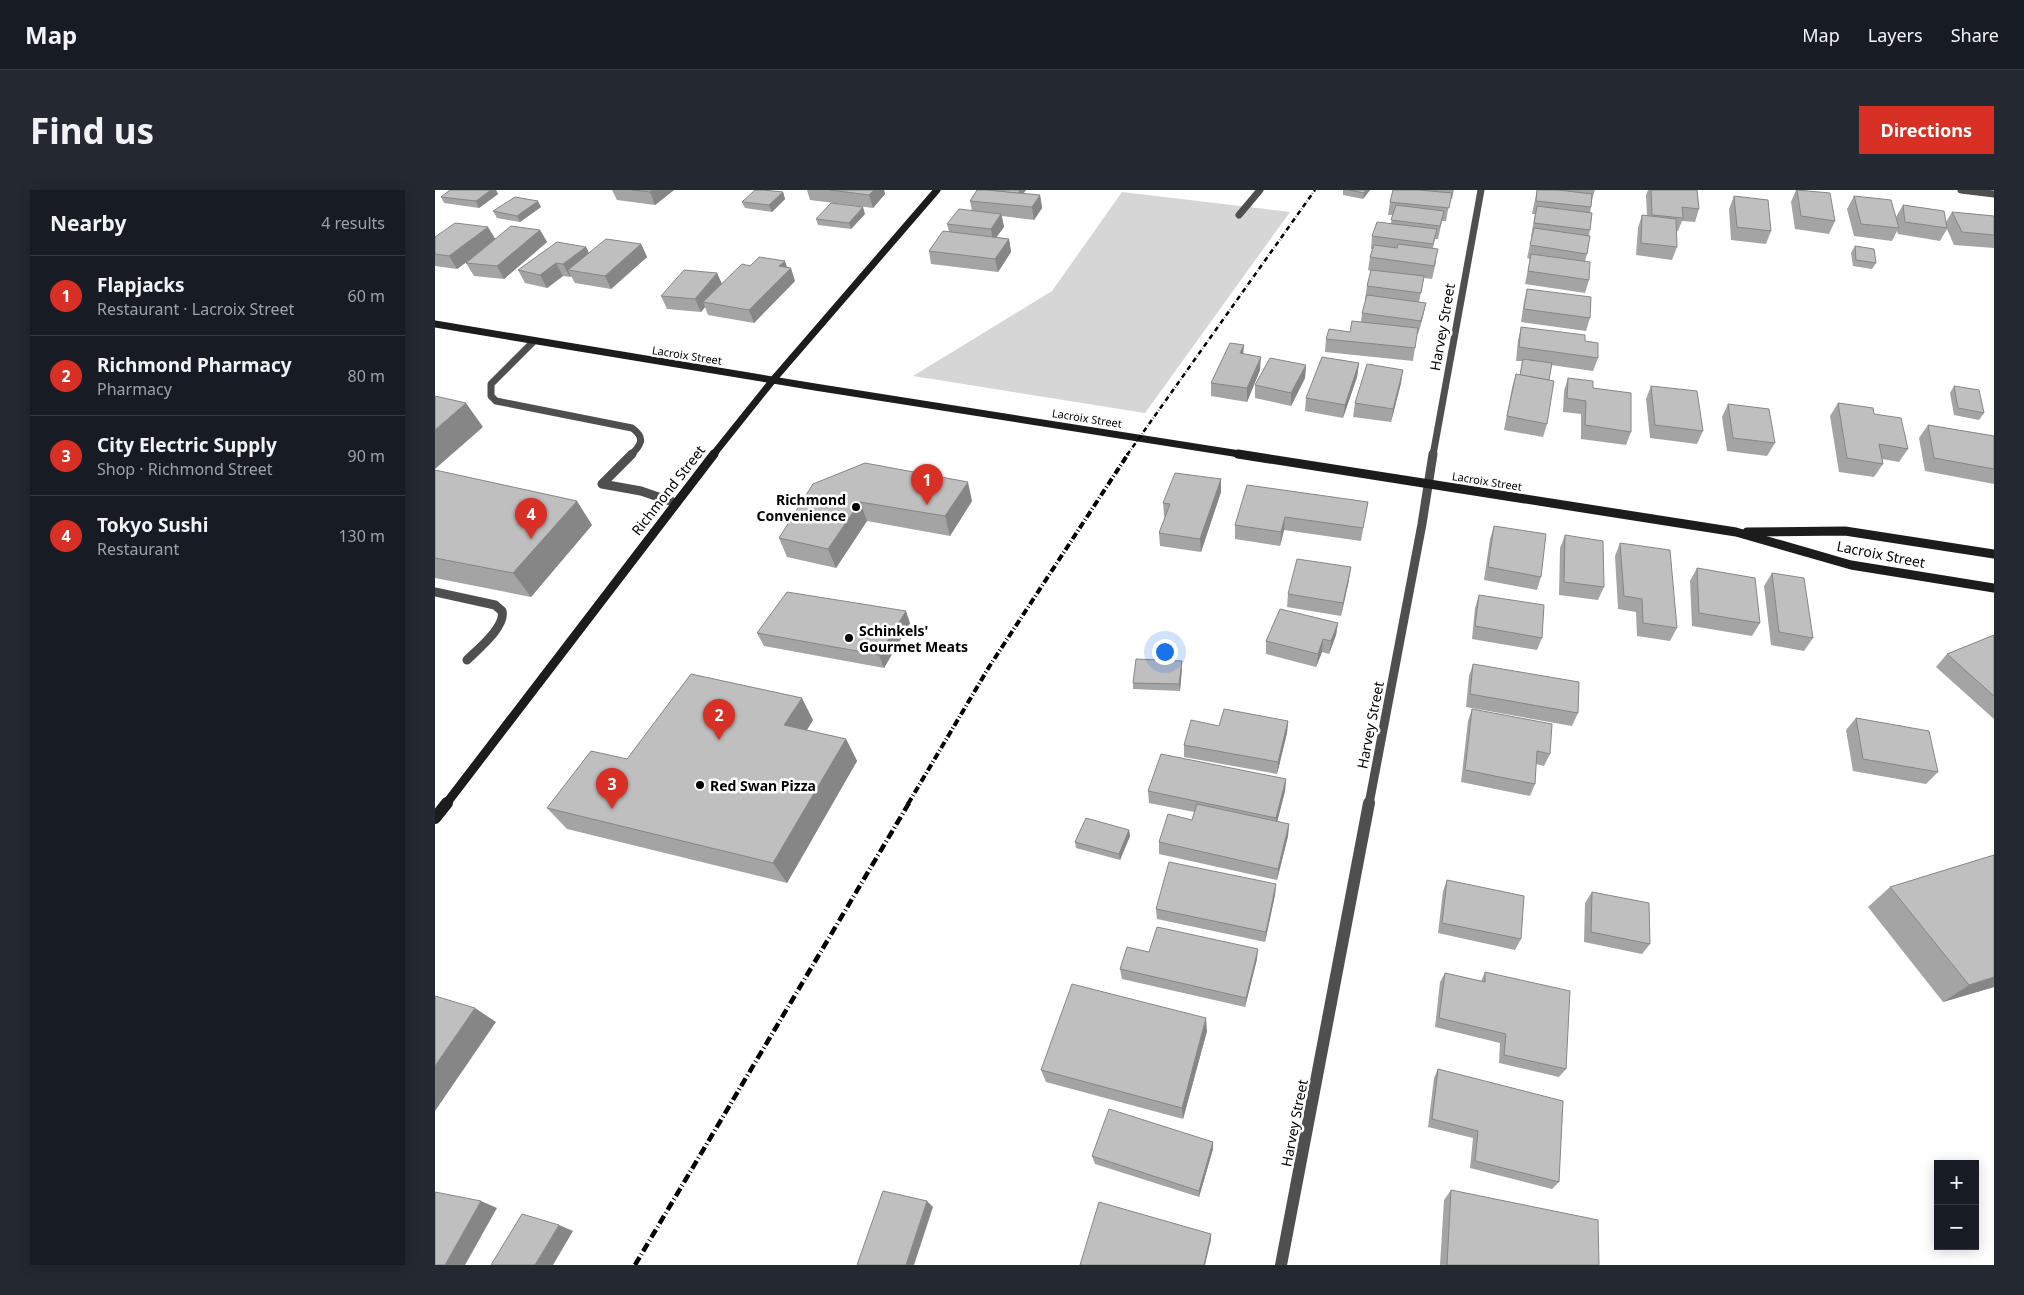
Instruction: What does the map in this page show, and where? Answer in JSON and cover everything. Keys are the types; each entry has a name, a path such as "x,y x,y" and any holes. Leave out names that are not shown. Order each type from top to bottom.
{"main road":[{"name":"Richmond Street","path":"435,818 676,503 773,380 937,190"},
{"name":"Lacroix Street","path":"435,324 773,380 1736,532 1851,565 1994,588"},
{"name":"Lacroix Street","path":"1736,532 1845,531 1994,554"}],"street":[{"path":"1239,215 1260,190"},
{"name":"Harvey Street","path":"1281,1265 1429,483 1481,190"},
{"path":"1961,190 1994,194"},
{"path":"535,341 491,384 491,396 497,401 632,428 639,432 642,438 640,446 602,484 641,491 676,503"},
{"path":"435,592 495,604 501,608 503,620 467,660"}],"shaded area":[{"path":"1122,192 1290,212 1145,413 913,376 1052,291"}],"building":[{"path":"450,190 491,190 476,201 441,197"},
{"path":"632,190 653,190 650,192"},
{"path":"755,190 783,192 769,205 742,202"},
{"path":"830,190 874,190 869,195"},
{"path":"977,190 1040,195 1032,207 970,201"},
{"path":"988,190 1020,190 1018,193"},
{"path":"1349,190 1366,190 1364,193"},
{"path":"1393,190 1452,193 1449,208 1390,202"},
{"path":"1537,190 1558,190 1592,194 1591,207 1536,201"},
{"path":"1651,190 1697,190 1699,209 1682,207 1683,218 1652,215"},
{"path":"1797,190 1830,193 1835,221 1801,216"},
{"path":"1734,196 1768,200 1771,231 1737,227"},
{"path":"1854,196 1891,200 1899,228 1861,224"},
{"path":"515,197 538,201 517,216 493,211"},
{"path":"831,203 863,207 849,223 816,219"},
{"path":"1396,205 1444,211 1440,226 1391,220"},
{"path":"1903,205 1944,211 1947,228 1905,222"},
{"path":"1537,206 1592,213 1590,230 1534,223"},
{"path":"959,209 1001,214 991,229 947,224"},
{"path":"1952,212 1994,216 1994,235 1962,232"},
{"path":"1642,215 1676,219 1677,247 1641,243"},
{"path":"1377,222 1437,229 1433,244 1372,236"},
{"path":"455,223 488,227 449,256 435,254 435,237"},
{"path":"511,226 540,230 497,266 466,263"},
{"path":"1534,228 1590,236 1587,254 1530,245"},
{"path":"943,231 1009,239 995,259 929,251"},
{"path":"606,239 641,244 605,276 568,270"},
{"path":"557,242 586,247 563,264 556,263 540,275 518,270"},
{"path":"1398,244 1438,249 1434,266 1370,257 1374,245 1397,248"},
{"path":"1855,246 1874,249 1876,263 1856,260"},
{"path":"1531,254 1590,262 1589,280 1528,271"},
{"path":"759,257 785,261 779,266 791,268 749,310 703,302 742,264 750,266"},
{"path":"684,270 717,273 695,299 661,296"},
{"path":"1371,270 1424,276 1421,293 1367,286"},
{"path":"1527,289 1591,297 1590,318 1524,309"},
{"path":"1367,295 1426,303 1421,321 1362,313"},
{"path":"1352,321 1418,328 1415,348 1326,339 1329,329 1350,332"},
{"path":"1521,327 1585,335 1585,341 1598,343 1598,358 1519,347"},
{"path":"1230,343 1244,345 1240,353 1261,357 1247,388 1211,383"},
{"path":"1322,357 1359,363 1345,405 1306,398"},
{"path":"1270,358 1306,365 1291,393 1255,385"},
{"path":"1523,359 1552,363 1549,380 1520,375"},
{"path":"1367,364 1403,370 1393,409 1355,403"},
{"path":"1516,374 1554,381 1547,424 1507,416"},
{"path":"1568,378 1593,381 1593,388 1631,393 1631,432 1585,425 1586,401 1567,398"},
{"path":"1651,386 1697,391 1703,431 1655,425"},
{"path":"1954,386 1979,390 1984,413 1958,408"},
{"path":"435,396 466,403 435,430"},
{"path":"1838,403 1873,408 1874,414 1901,418 1908,449 1879,444 1883,464 1847,458"},
{"path":"1728,404 1769,409 1775,443 1733,438"},
{"path":"1928,425 1994,436 1994,469 1934,458"},
{"path":"865,463 968,482 945,516 860,502 828,549 779,538 813,484"},
{"path":"435,470 577,501 513,573 435,558"},
{"path":"1175,473 1221,479 1200,539 1159,533 1170,504 1163,503"},
{"path":"1247,485 1368,502 1363,528 1285,517 1281,532 1235,525"},
{"path":"1494,526 1546,534 1541,577 1488,567"},
{"path":"1565,535 1603,541 1604,587 1564,582"},
{"path":"1620,543 1670,550 1677,628 1643,623 1642,599 1624,596"},
{"path":"1297,559 1351,567 1343,603 1288,594"},
{"path":"1697,568 1755,578 1760,623 1699,613"},
{"path":"1772,573 1804,578 1813,638 1779,632"},
{"path":"787,592 906,611 879,655 757,633"},
{"path":"1479,595 1544,605 1542,638 1475,626"},
{"path":"1280,609 1338,623 1331,641 1323,639 1318,654 1266,641"},
{"path":"1994,635 1994,696 1947,654"},
{"path":"1136,659 1182,661 1179,684 1133,683"},
{"path":"1473,664 1579,682 1578,713 1470,694"},
{"path":"691,674 802,698 784,725 846,739 773,863 547,808 591,751 627,759"},
{"path":"1224,709 1288,721 1278,762 1184,745 1191,720 1219,726"},
{"path":"1472,709 1552,724 1550,754 1537,751 1535,784 1465,770"},
{"path":"1856,718 1929,731 1938,772 1863,759"},
{"path":"1161,754 1286,779 1276,818 1148,791"},
{"path":"1197,804 1289,824 1278,869 1159,842 1168,814 1192,820"},
{"path":"1086,818 1129,830 1119,854 1075,842"},
{"path":"1994,855 1994,977 1969,985 1890,887"},
{"path":"1169,862 1276,884 1266,932 1156,909"},
{"path":"1447,880 1524,896 1521,939 1442,923"},
{"path":"1592,892 1649,903 1650,944 1591,932"},
{"path":"1157,927 1258,949 1246,998 1120,969 1127,947 1149,952"},
{"path":"1485,972 1570,991 1566,1069 1504,1055 1506,1034 1439,1018 1445,973 1485,982"},
{"path":"1072,984 1206,1018 1182,1108 1041,1070"},
{"path":"435,996 475,1008 435,1066"},
{"path":"1438,1069 1563,1101 1559,1182 1475,1161 1478,1131 1432,1119"},
{"path":"1109,1109 1213,1142 1199,1191 1092,1156"},
{"path":"1451,1190 1598,1220 1599,1265 1447,1265"},
{"path":"883,1191 927,1201 906,1265 857,1265"},
{"path":"435,1192 481,1201 445,1265 435,1265"},
{"path":"1099,1202 1211,1234 1204,1265 1080,1265"},
{"path":"522,1214 559,1225 535,1265 491,1265"}],"railway":[{"path":"1127,455 1315,190"},
{"path":"908,804 989,667 1128,454"},
{"path":"635,1265 909,803"}],"place":[{"name":"Flapjacks","path":"927,505"},
{"name":"Richmond Convenience","path":"856,507"},
{"name":"Tokyo Sushi","path":"531,539"},
{"name":"Schinkels' Gourmet Meats","path":"849,638"},
{"name":"Richmond Pharmacy","path":"719,740"},
{"name":"Red Swan Pizza","path":"700,785"},
{"name":"City Electric Supply","path":"612,809"}]}
